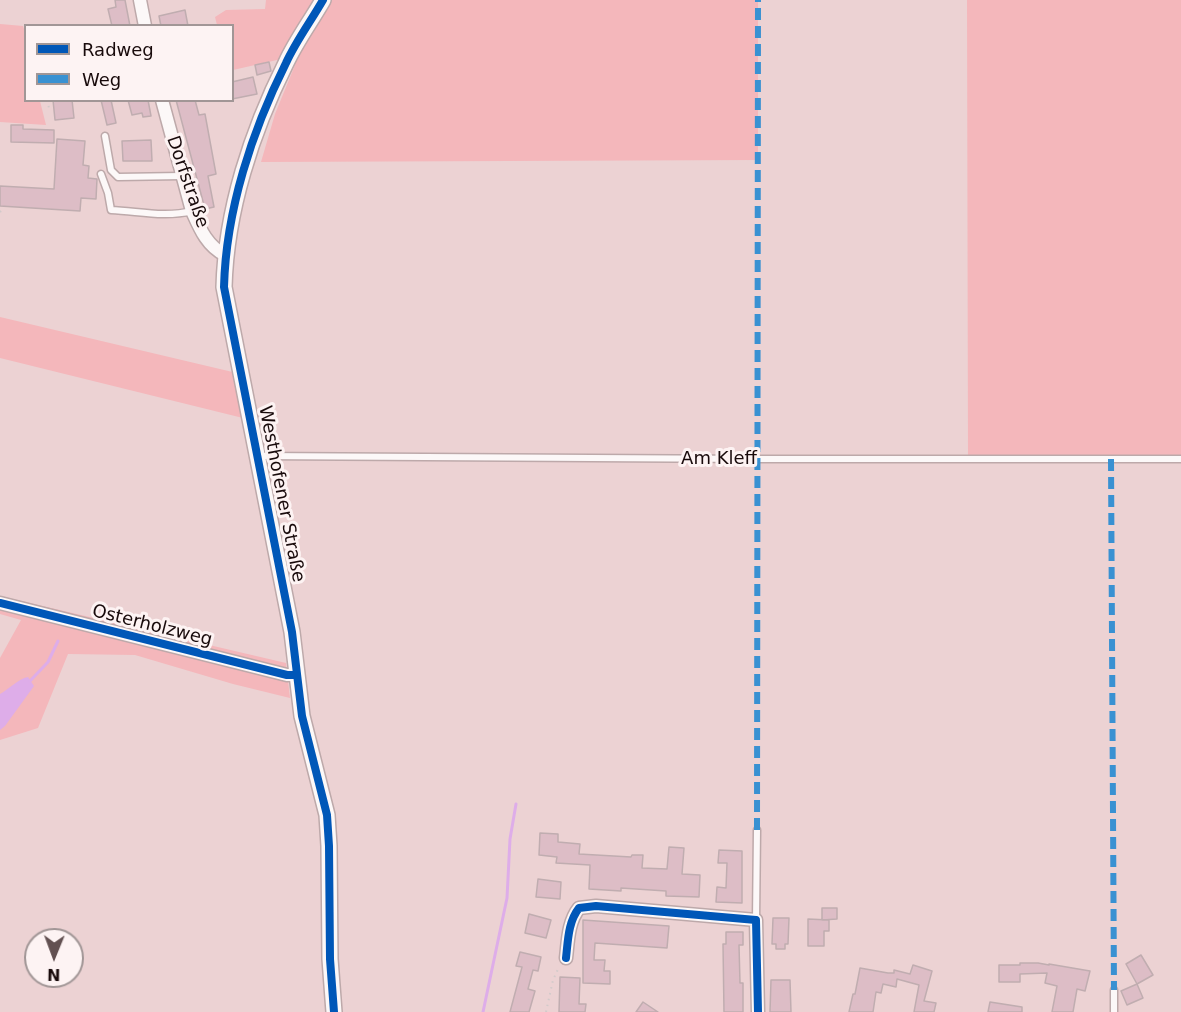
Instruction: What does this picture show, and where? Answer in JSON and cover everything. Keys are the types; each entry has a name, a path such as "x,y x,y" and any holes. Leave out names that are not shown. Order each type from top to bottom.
{"street":[{"path":"140,0 145,24"},
{"name":"Westhofener Straße","path":"323,0 286,62 263,117 241,180 225,255 224,287 292,632 302,716 327,815 330,959 334,1012"},
{"name":"Dorfstraße","path":"163,102 198,226 213,249 225,255"},
{"name":"Osterholzweg","path":"0,603 287,675 297,675"},
{"path":"566,958 568,933 574,914 579,908 596,906 756,920 758,1012"}],"lane":[{"path":"105,136 111,170 118,177 182,176"},
{"path":"101,174 111,210 162,214 192,211"},
{"name":"Am Kleff","path":"258,456 1181,459"},
{"path":"756,920 757,830"},
{"path":"1114,990 1114,1012"}],"path":[{"path":"48,102 49,110"},
{"path":"546,1012 553,980 558,968 566,958"}],"shaded area":[{"path":"266,0 758,0 758,160 261,162 275,114 295,65 277,60 234,70 234,24 217,24 215,17 226,10 265,9"},
{"path":"967,0 1181,0 1181,459 968,459"},
{"path":"0,24 23,26 24,102 40,102 46,125 0,122"},
{"path":"0,317 241,374 251,420 0,358"},
{"path":"0,596 286,663 290,698 135,655 68,654 38,728 0,740 0,658 21,620 0,614"},
{"path":"28,677 34,686 0,730 0,694"}],"building":[{"path":"115,0 125,0 130,24 112,24 108,9 116,7"},
{"path":"185,10 188,24 161,24 159,16"},
{"path":"269,62 271,71 257,75 255,65"},
{"path":"253,77 257,94 234,99 234,82"},
{"path":"53,102 72,102 74,118 55,120"},
{"path":"101,102 111,102 116,123 107,125"},
{"path":"129,102 148,102 151,116 143,117 142,113 132,115"},
{"path":"177,102 196,102 199,115 205,114 216,174 208,176 214,207 205,209"},
{"path":"11,125 23,125 23,129 54,130 54,143 11,142"},
{"path":"57,139 85,141 83,165 89,166 88,178 97,179 96,199 81,198 80,211 0,206 0,186 54,189"},
{"path":"151,140 152,161 123,161 122,141"},
{"path":"540,833 558,834 558,842 580,844 579,854 631,857 632,855 643,855 642,868 667,869 669,847 684,848 682,874 700,875 699,897 666,896 666,891 621,888 621,891 589,889 590,865 556,863 557,857 539,855"},
{"path":"719,850 742,851 742,903 716,902 717,887 726,888 727,863 718,863"},
{"path":"538,879 561,882 560,899 536,897"},
{"path":"822,908 837,908 837,919 822,920"},
{"path":"529,914 551,920 546,938 525,933"},
{"path":"773,918 789,918 788,944 785,944 785,949 776,949 776,944 772,944"},
{"path":"808,919 829,920 829,931 824,931 824,946 808,946"},
{"path":"583,920 669,926 667,948 595,943 594,960 605,960 604,971 610,971 610,984 583,983"},
{"path":"726,932 743,932 743,945 739,945 743,1012 724,1012 723,944 726,944"},
{"path":"520,952 541,957 538,971 533,970 528,989 535,991 529,1012 510,1012 522,967 516,966"},
{"path":"1141,955 1153,975 1137,984 1126,964"},
{"path":"1020,963 1049,964 1090,971 1085,991 1077,989 1073,1012 1052,1012 1057,986 1045,983 1047,973 1020,974 1020,982 999,982 999,965 1020,965"},
{"path":"913,965 932,971 924,1001 936,1003 934,1012 914,1012 919,985 897,979 896,987 883,984 881,993 876,992 873,1012 849,1012 860,968 888,973 894,973 894,970 910,974"},
{"path":"560,977 580,978 579,1004 586,1004 585,1012 559,1012"},
{"path":"771,980 790,980 791,1012 770,1012"},
{"path":"1137,984 1143,998 1127,1005 1121,991"},
{"path":"643,1002 658,1012 636,1012"},
{"path":"990,1002 1022,1007 1022,1012 988,1012"}],"waterway":[{"path":"30,681 48,662 58,641"},
{"path":"483,1012 507,898 510,839 516,804"}],"marked path":[{"path":"757,830 758,0"},
{"path":"1111,459 1114,990"}],"cycle path":[{"path":"323,0 290,55 252,143 230,229 224,287 292,632 302,716 327,815 330,959 334,1012"},
{"path":"0,603 287,675 297,675"},
{"path":"566,958 571,925 579,908 596,906 756,920 758,1012"}]}
